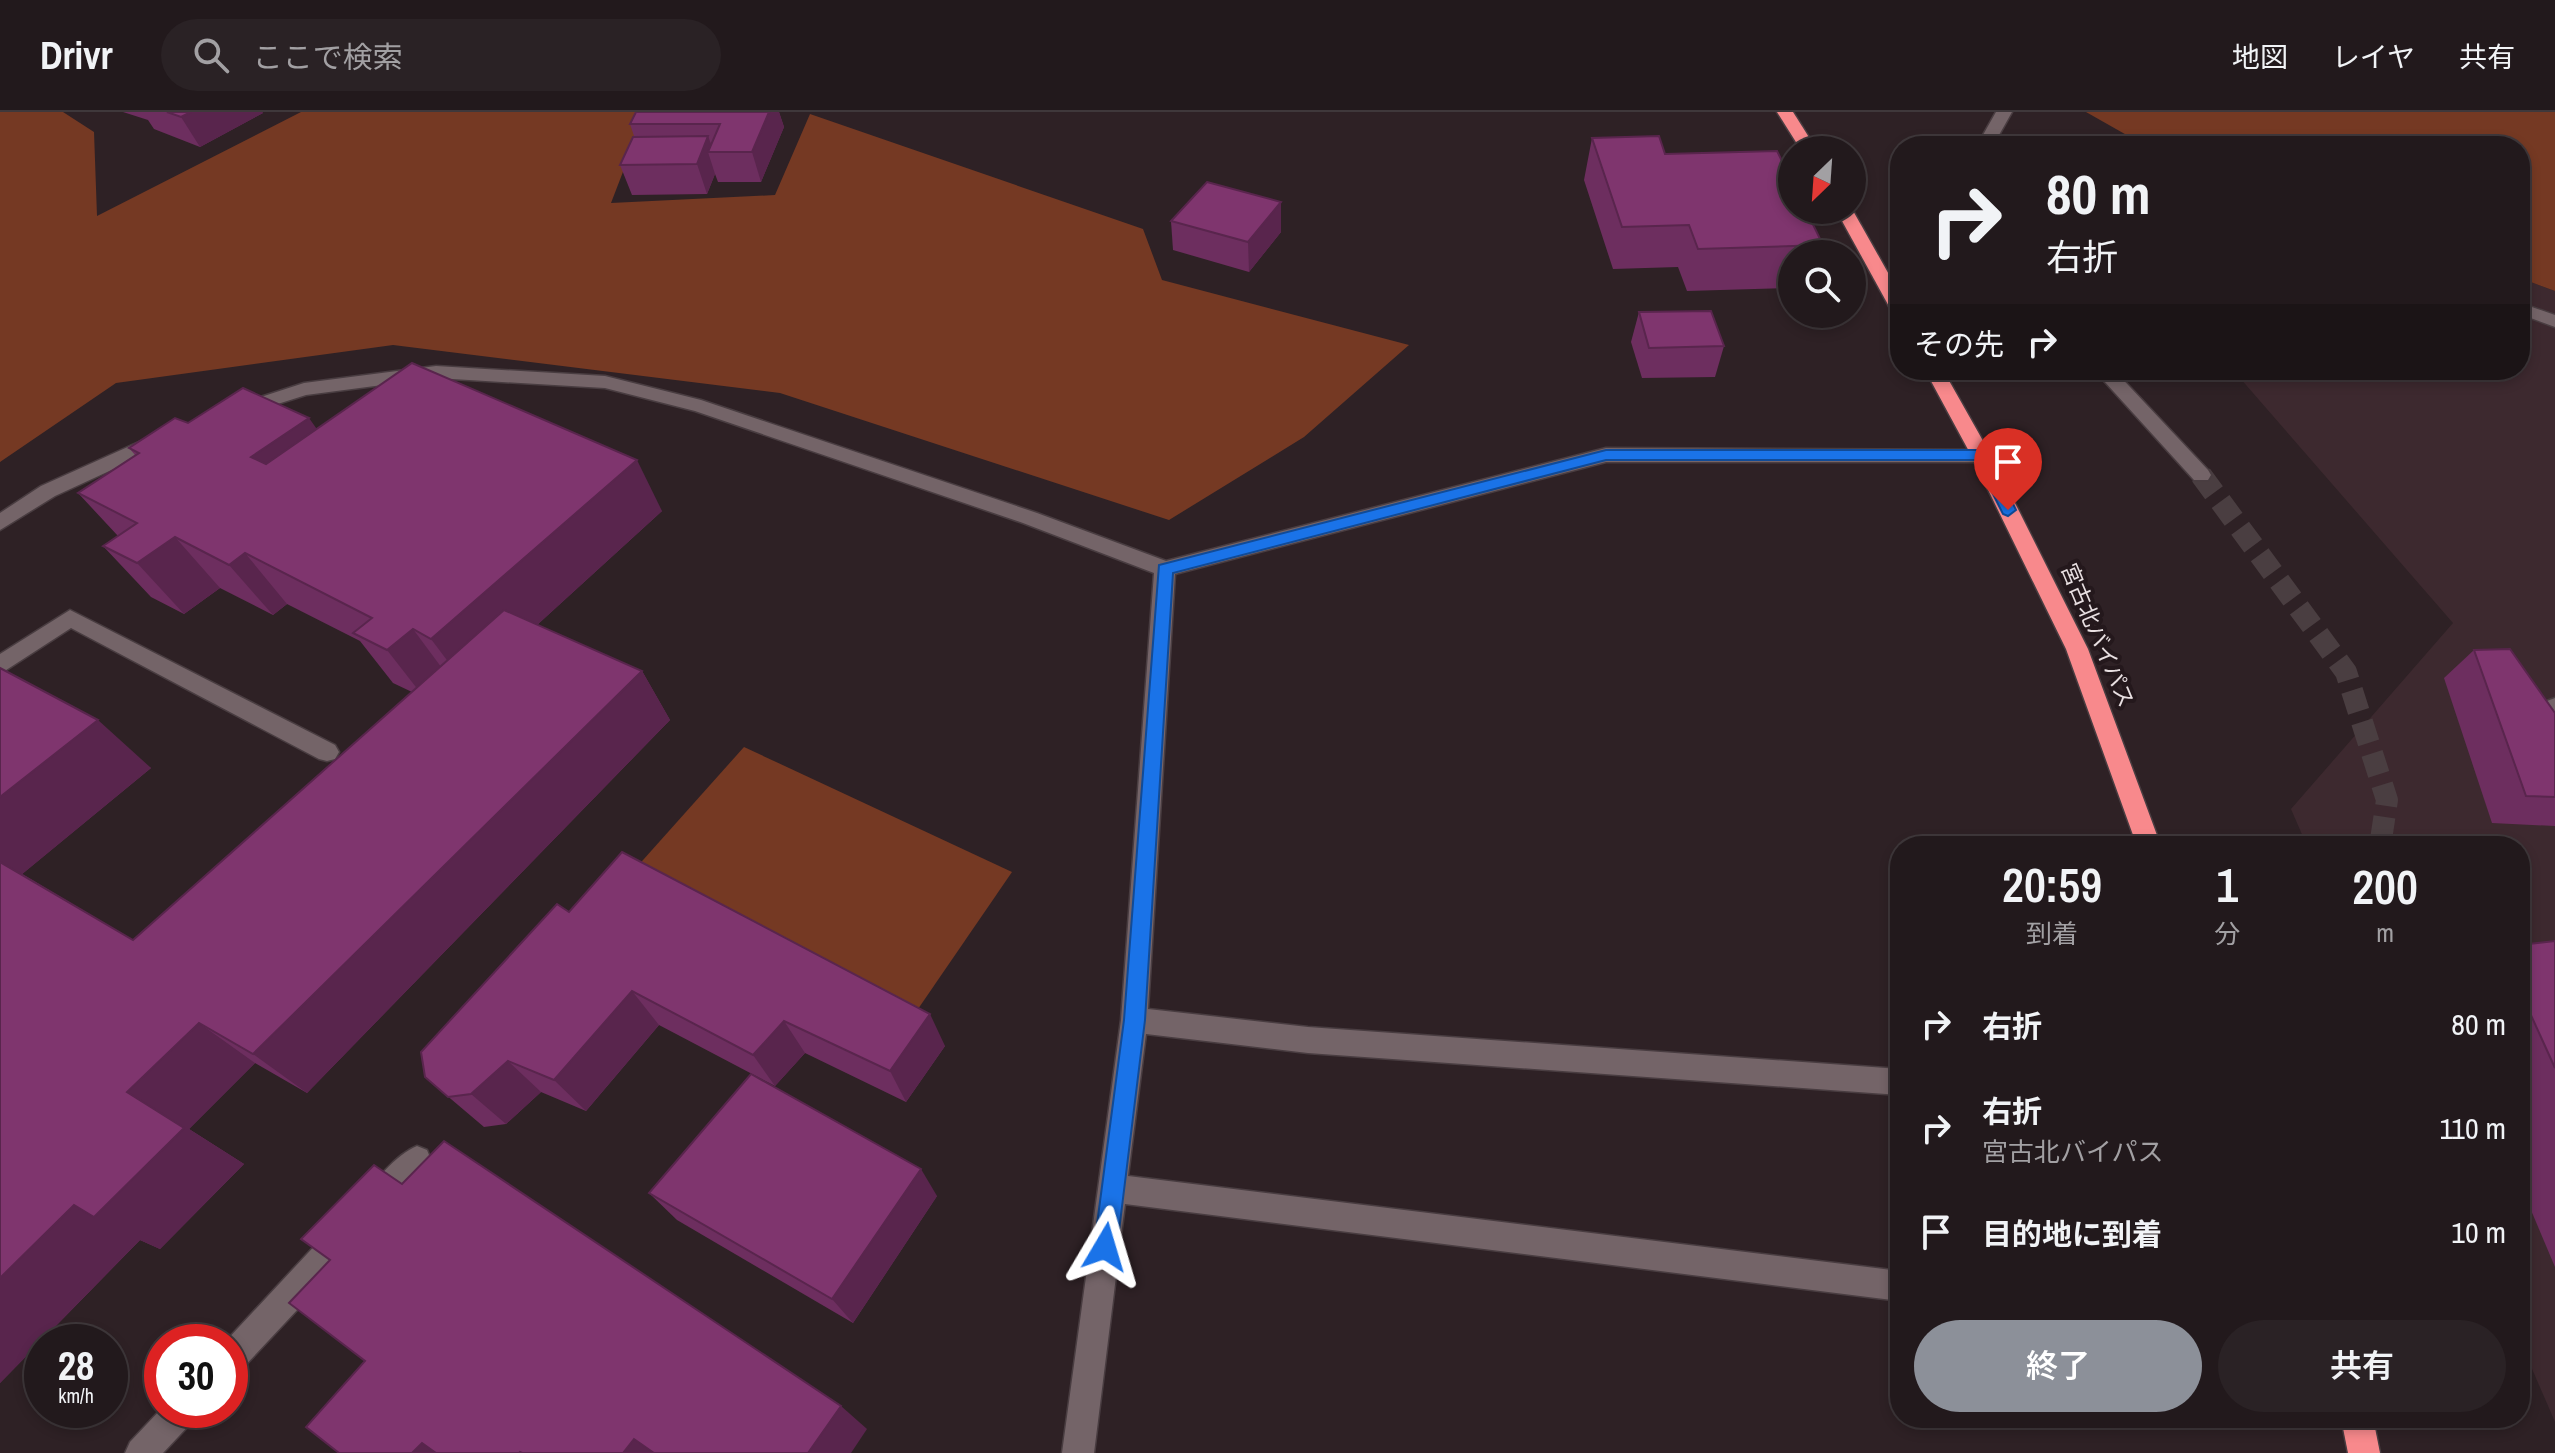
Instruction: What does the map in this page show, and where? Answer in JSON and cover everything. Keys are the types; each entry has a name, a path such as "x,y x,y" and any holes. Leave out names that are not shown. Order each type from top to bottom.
{"highway":[{"path":"1785,112 1800,136"},
{"path":"1852,224 1890,292"},
{"name":"宮古北バイパス","path":"1940,380 1981,455 2077,649 2145,836"},
{"path":"2359,1428 2364,1453"}],"street":[{"path":"1991,136 2004,112"},
{"path":"2530,312 2555,321"},
{"path":"213,419 304,389 436,372 605,382 701,406 1030,518 1165,569 1606,455 1981,455"},
{"path":"2112,380 2201,475"},
{"path":"0,523 48,491 183,429"},
{"path":"1078,1453 1134,1020 1165,569"},
{"path":"0,665 70,618 327,752"},
{"path":"1134,1020 1308,1040 1890,1081"},
{"path":"248,1340 417,1160"},
{"path":"1113,1188 1890,1285"},
{"path":"141,1453 165,1428"}],"shaded area":[{"path":"0,112 63,112 94,132 97,216 301,112 646,112 611,203 775,195 810,114 1143,229 1162,280 1409,345 1304,437 1169,520 780,393 393,345 116,383 0,462"},
{"path":"2086,112 2555,112 2555,291 2530,282 2530,136 2128,136"},
{"path":"2530,282 2555,291 2555,1422 2530,1364 2530,836 2303,836 2291,809 2453,623 2242,380 2530,380"},
{"path":"744,747 1012,872 918,1009 635,869"}],"building":[{"path":"167,112 191,112 181,117"},
{"path":"636,112 769,112 752,152 708,152 720,124 630,124"},
{"path":"708,136 697,164 620,165 633,137"},
{"path":"1659,136 1665,154 1777,151 1778,224 1813,224 1821,240 1778,240 1778,246 1698,249 1689,225 1622,227 1592,138"},
{"path":"1207,182 1281,202 1248,242 1171,221"},
{"path":"1711,311 1724,346 1649,348 1639,312"},
{"path":"412,363 637,460 431,639 413,629 387,650 353,633 372,618 245,553 229,565 175,537 137,563 103,546 137,523 78,493 139,453 129,448 175,418 188,423 243,388 309,418 251,457 266,464"},
{"path":"504,610 642,671 253,1054 199,1023 127,1092 184,1128 94,1217 74,1205 0,1278 0,862 133,940"},
{"path":"2510,649 2555,713 2555,797 2526,796 2474,650"},
{"path":"0,668 98,720 0,797"},
{"path":"622,852 930,1014 890,1071 784,1021 753,1055 632,991 554,1080 508,1061 471,1094 448,1097 425,1077 421,1052 557,904 569,912"},
{"path":"2555,941 2555,1068 2530,1013 2530,944"},
{"path":"751,1074 921,1169 832,1299 649,1193"},
{"path":"444,1141 841,1406 808,1453 654,1453 634,1439 623,1453 436,1453 422,1443 412,1453 339,1453 306,1427 365,1361 289,1303 330,1260 301,1239 374,1165 402,1184"}],"tunnel":[{"path":"2201,475 2346,672 2387,800 2382,836"}],"route":[{"path":"1105,1247 1134,1020 1165,569 1606,455 1981,455 2008,510"}]}
